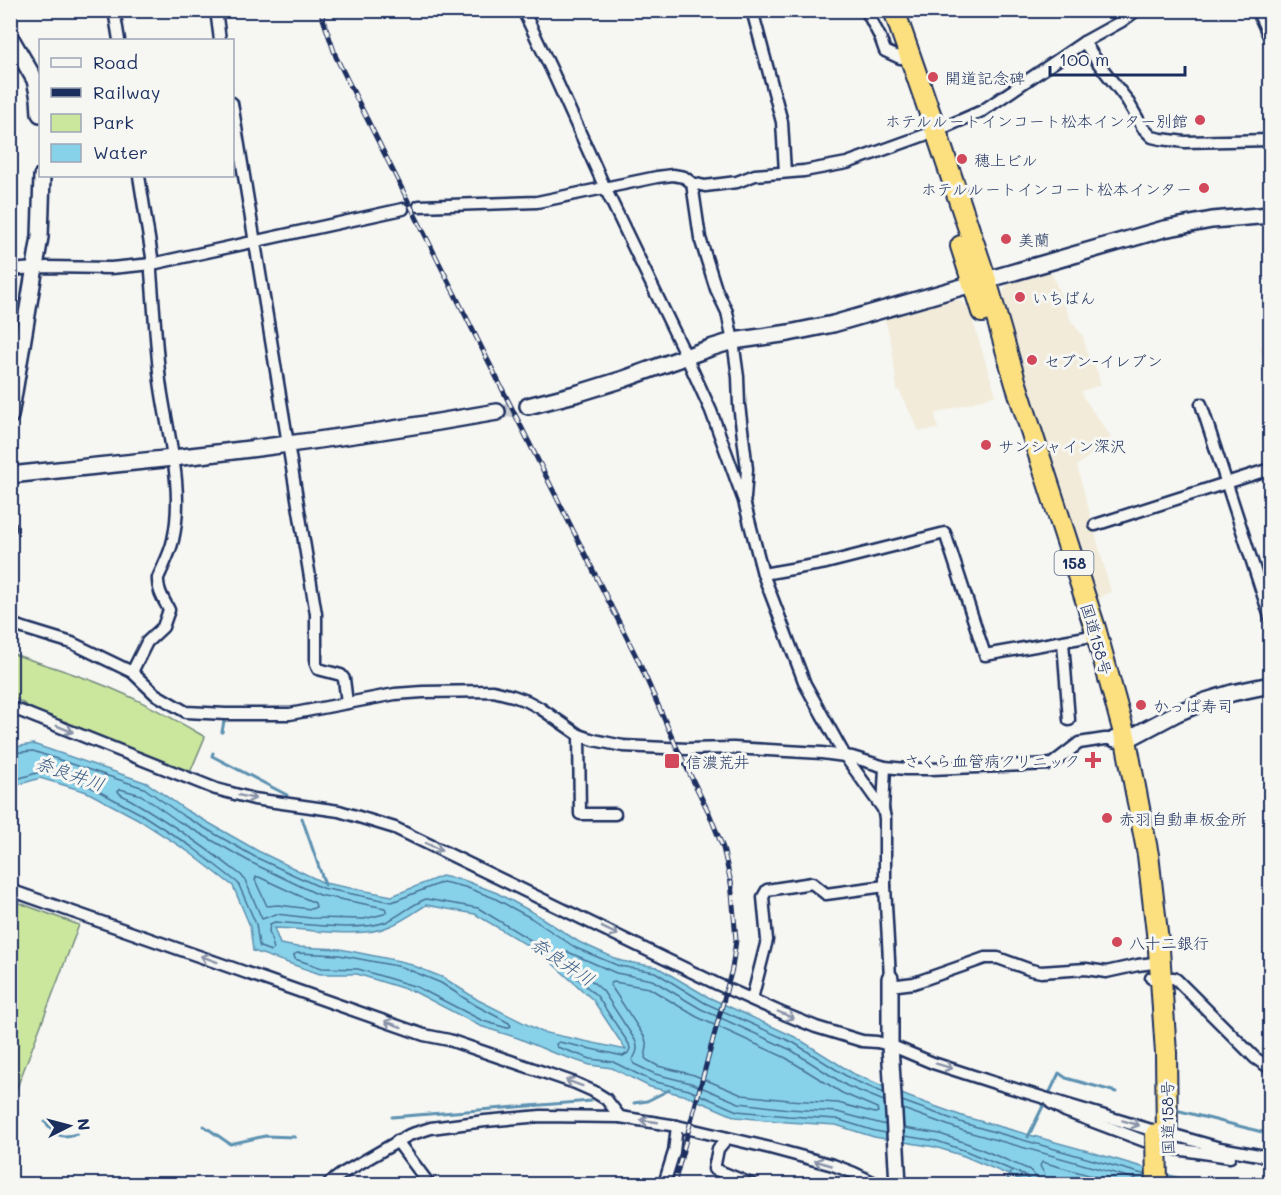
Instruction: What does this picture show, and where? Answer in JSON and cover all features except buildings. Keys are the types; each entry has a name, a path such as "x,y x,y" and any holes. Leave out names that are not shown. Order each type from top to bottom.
{"highway":[{"name":"国道158号","path":"884,10 900,58 931,132"},
{"name":"国道158号","path":"894,10 979,282 1016,384 1095,628 1148,855 1156,971 1155,1052 1168,1185"},
{"name":"国道158号","path":"979,282 996,362 1120,740"},
{"name":"国道158号","path":"1157,1185 1162,1134"}],"street":[{"path":"114,10 119,39"},
{"path":"216,10 220,39"},
{"path":"523,10 711,411 744,501 763,574 806,684 845,756 883,809"},
{"path":"752,10 782,122 785,172"},
{"path":"866,10 885,51 900,58"},
{"path":"419,206 537,202 672,175 684,177 692,183 705,186 736,182 755,175 804,171 847,163 982,111 1084,42 1137,10"},
{"path":"1257,10 1270,34"},
{"path":"10,37 35,80 39,98"},
{"path":"1084,42 1127,100 1143,128 1152,137 1185,142 1270,140"},
{"path":"234,116 316,614 316,664 318,669 341,675 344,679 347,703"},
{"path":"10,416 40,237 42,177"},
{"path":"132,672 147,642 163,627 169,610 160,592 158,578 169,553 175,530 177,494 174,458 160,380 152,264 139,177"},
{"path":"692,183 700,238 716,289 727,312 733,342 747,470 747,494 744,501"},
{"path":"10,270 47,267 111,268 152,264 403,209"},
{"path":"528,406 624,379 710,348 833,324 1164,230 1212,220 1270,215"},
{"path":"1202,404 1270,617"},
{"path":"10,475 174,458 404,429 497,412"},
{"path":"1095,525 1270,469"},
{"path":"763,574 826,563 945,533 985,655 1086,637"},
{"path":"10,624 72,643 132,672 155,694 186,712 290,714 406,693 493,691 527,701 579,735 623,746 687,749 733,748 845,756 885,767 931,769 1052,764 1079,743 1106,739 1120,740 1206,700 1270,685"},
{"path":"1063,642 1070,720"},
{"path":"10,707 216,789 254,799 339,811 395,828 717,984 816,1027 862,1041 877,1042 890,1049 933,1063 1162,1134 1270,1159"},
{"path":"579,735 580,814 615,814"},
{"path":"885,767 883,809 890,982 890,1049 898,1184"},
{"path":"752,999 767,940 763,897 767,890 812,883 826,894 885,886"},
{"path":"10,890 424,1035 449,1040 575,1083 593,1090 606,1099 620,1117"},
{"path":"890,982 914,983 985,958 998,958 1041,972 1076,969 1106,972 1156,971 1177,980 1255,1058 1270,1068"},
{"path":"1038,1095 1065,1111 1147,1142 1176,1149 1264,1162 1270,1159"},
{"path":"328,1185 343,1173 409,1135 431,1128 484,1120 541,1116 620,1117 678,1126 833,1166 854,1173 877,1185"},
{"path":"664,1185 674,1152 678,1126"},
{"path":"727,1138 718,1149 714,1169 751,1185"},
{"path":"397,1141 429,1185"},
{"path":"852,1185 854,1180 864,1185"}],"shaded area":[{"path":"1051,272 1071,321 1083,336 1087,354 1097,371 1101,385 1082,391 1083,397 1111,437 1077,466 1111,592 1101,596 1099,603 1056,470 1053,470 1034,413 1001,299 1007,284"},
{"path":"956,299 968,306 996,395 935,414 938,429 919,431 897,389 892,346 885,319"},
{"path":"1270,342 1270,383 1260,347"}],"green space":[{"path":"11,653 110,688 205,737 189,775 39,713 11,696"},
{"path":"14,901 79,925 15,1093 10,1092 10,905"}],"water":[{"name":"奈良井川","path":"33,744 147,783 186,810 258,851 324,883 392,896 442,876 466,881 497,893 534,913 579,942 621,961 657,967 708,997 797,1038 854,1074 909,1097 965,1117 1200,1184 1030,1184 964,1156 935,1147 874,1137 836,1125 736,1117 687,1096 650,1087 612,1068 590,1065 480,1026 415,992 357,974 320,974 253,951 250,926 233,886 189,852 138,819 87,792 40,778 11,787 10,748","holes":["426,905 475,914 542,954 593,1000 626,1050 542,1032 478,1000 444,978 404,962 340,949 280,944 274,928 349,933 378,930 400,922"]}],"waterway":[{"path":"222,732 224,721"},
{"path":"213,753 212,756 287,795"},
{"path":"302,818 325,885"},
{"path":"1048,1096 1059,1073 1066,1078 1116,1092"},
{"path":"634,1103 647,1101 669,1090"},
{"path":"392,1117 591,1101"},
{"path":"1028,1137 1045,1102"},
{"path":"10,1110 14,1111"},
{"path":"1180,1111 1270,1134"},
{"path":"45,1122 59,1135 77,1134"},
{"path":"204,1126 230,1144 265,1136 295,1137"},
{"path":"1006,1184 1011,1172"}],"tunnel":[{"path":"497,412 528,406"}],"railway":[{"path":"320,10 336,57 638,660 709,813 723,848 732,887"},
{"path":"674,1184 732,969 736,940 731,881"}],"place":[{"name":"開道記念碑","path":"933,77"},
{"name":"ホテルルートインコート松本インター別館","path":"1200,120"},
{"name":"穂上ビル","path":"962,159"},
{"name":"ホテルルートインコート松本インター","path":"1204,188"},
{"name":"美蘭","path":"1006,239"},
{"name":"いちばん","path":"1020,297"},
{"name":"セブン-イレブン","path":"1032,360"},
{"name":"サンシャイン深沢","path":"986,445"},
{"name":"かっぱ寿司","path":"1141,705"},
{"name":"さくら血管病クリニック","path":"1093,760"},
{"name":"信濃荒井","path":"672,761"},
{"name":"赤羽自動車板金所","path":"1107,818"},
{"name":"八十二銀行","path":"1117,942"}]}
